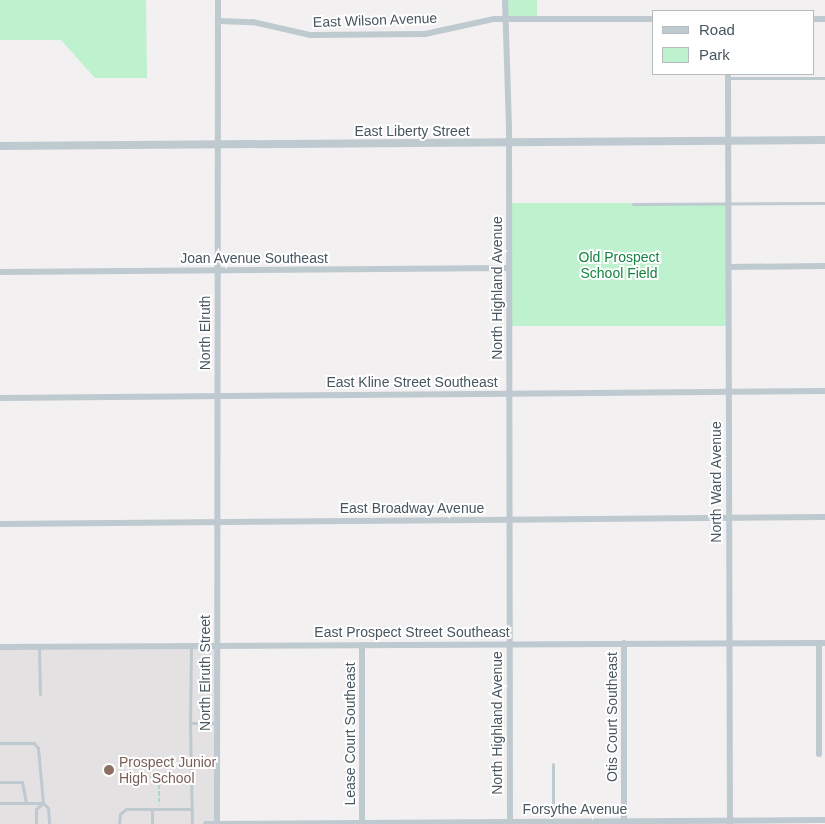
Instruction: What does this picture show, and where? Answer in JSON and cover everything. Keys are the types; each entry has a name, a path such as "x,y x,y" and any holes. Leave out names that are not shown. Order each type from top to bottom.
{"street":[{"name":"North Elruth","path":"218,0 218,522"},
{"name":"North Highland Avenue","path":"505,0 509,142 510,823"},
{"name":"East Wilson Avenue","path":"218,20 253,22 310,35 425,34 505,20 652,19"},
{"name":"North Ward Avenue","path":"728,76 730,822"},
{"name":"East Liberty Street","path":"0,146 825,140"},
{"path":"728,267 825,266"},
{"name":"Joan Avenue Southeast","path":"0,272 509,268"},
{"name":"East Kline Street Southeast","path":"0,398 825,392"},
{"name":"East Broadway Avenue","path":"0,524 825,518"},
{"name":"North Elruth Street","path":"217,824 218,522"},
{"path":"819,754 822,642"},
{"name":"East Prospect Street Southeast","path":"0,647 822,642"},
{"name":"Otis Court Southeast","path":"624,643 624,821"},
{"name":"Lease Court Southeast","path":"362,645 362,823"},
{"name":"Forsythe Avenue","path":"206,824 825,820"}],"lane":[{"path":"728,76 825,78"},
{"path":"633,204 825,203"},
{"path":"191,646 192,824"},
{"path":"39,647 40,694"},
{"path":"190,723 218,723"},
{"path":"0,743 34,743 38,748 43,802 48,808 49,824"},
{"path":"553,764 553,821"},
{"path":"0,782 22,782 26,802"},
{"path":"0,803 43,802"},
{"path":"36,824 36,809 43,802"},
{"path":"152,809 152,824"},
{"path":"119,824 122,811 192,809"}],"path":[{"path":"124,776 184,777"},
{"path":"159,777 159,804"}],"shaded area":[{"name":"Prospect Junior High School","path":"217,646 217,824 0,824 0,647"}],"green space":[{"path":"0,0 146,0 147,78 95,78 61,40 0,40"},
{"path":"505,0 537,0 537,19 505,19"},
{"name":"Old Prospect School Field","path":"509,203 728,203 728,326 509,326"}],"place":[{"name":"Prospect Junior High School","path":"109,770"}]}
